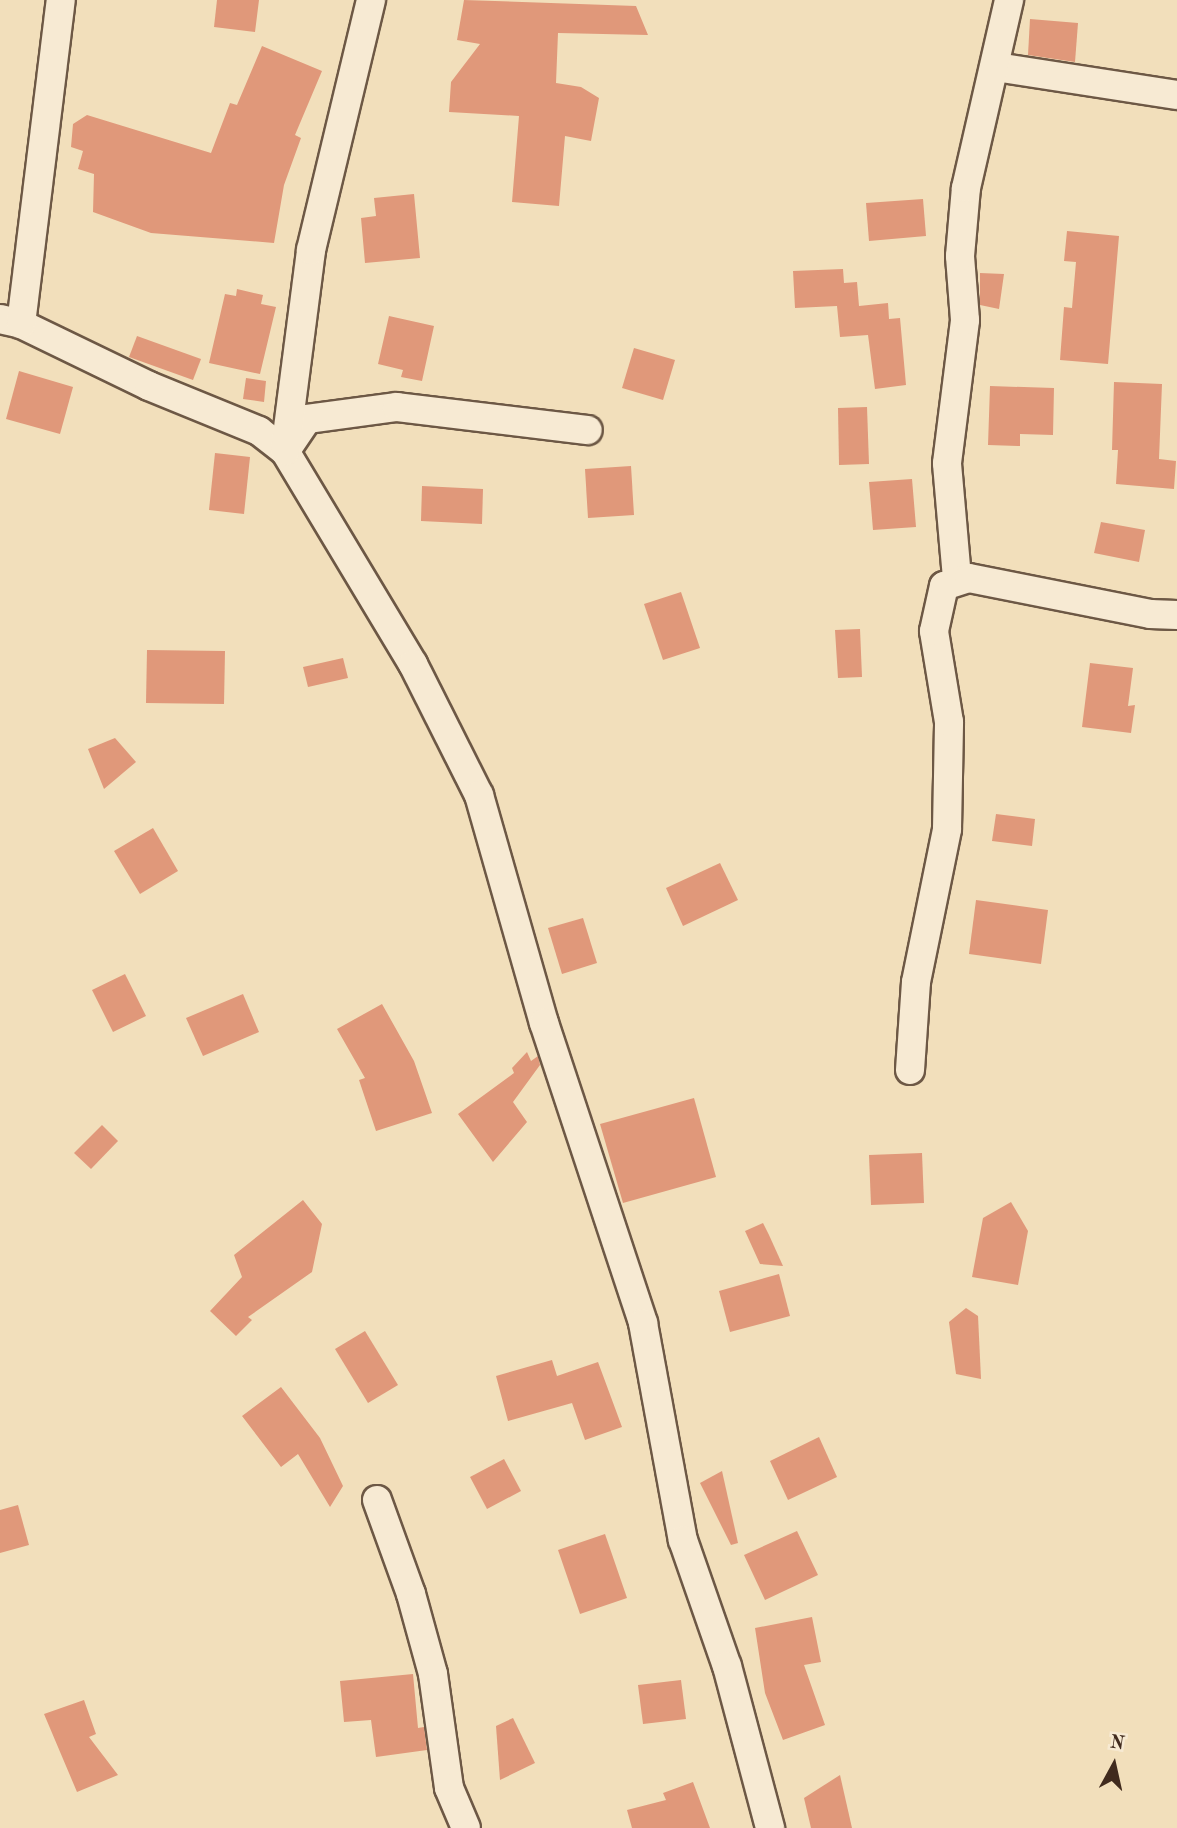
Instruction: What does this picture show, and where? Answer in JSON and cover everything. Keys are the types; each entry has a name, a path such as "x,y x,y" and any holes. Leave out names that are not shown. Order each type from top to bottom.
{"street":[{"path":"61,0 11,321 149,386 259,431 285,451 374,596 479,795 544,1023 643,1323 683,1541 727,1666 770,1828"},
{"path":"285,451 311,250 371,0"},
{"path":"910,1070 916,982 947,829 949,722 934,631 939,597 957,578 947,463 965,320 960,256 966,188 1009,0"},
{"path":"996,66 1177,95"},
{"path":"285,451 307,419 397,407 588,430"},
{"path":"957,578 1177,615"},
{"path":"377,1500 411,1594 433,1674 443,1762 466,1828"}],"building":[{"path":"217,0 259,0 255,32 214,27"},
{"path":"464,0 636,6 648,35 558,33 556,83 581,87 599,98 591,141 565,136 559,206 512,202 519,116 449,112 451,82 480,44 457,40"},
{"path":"1030,19 1078,23 1075,62 1028,55"},
{"path":"262,46 322,71 295,135 301,138 284,185 274,243 151,233 93,212 94,174 78,169 83,151 71,147 73,124 87,115 211,153 230,103 237,105"},
{"path":"414,194 420,258 365,263 361,218 376,216 374,198"},
{"path":"923,199 926,236 869,241 866,203"},
{"path":"1067,231 1119,236 1108,364 1060,360 1064,307 1072,308 1076,262 1064,261"},
{"path":"843,269 844,283 857,282 859,306 888,303 889,319 900,318 906,385 875,389 868,335 840,337 837,306 795,308 793,271"},
{"path":"980,273 1004,274 999,309 980,305"},
{"path":"237,289 263,295 261,304 276,307 260,374 209,363 225,294 236,296"},
{"path":"389,316 434,326 422,381 401,377 403,370 378,364"},
{"path":"137,336 201,359 193,380 129,357"},
{"path":"634,348 675,360 663,400 622,388"},
{"path":"19,371 73,387 60,434 6,419"},
{"path":"246,378 266,381 264,402 243,399"},
{"path":"1114,382 1162,384 1159,459 1176,461 1174,489 1116,484 1118,450 1112,450"},
{"path":"990,386 1054,388 1053,435 1020,434 1020,446 988,445"},
{"path":"867,407 869,464 839,465 838,408"},
{"path":"215,453 250,457 244,514 209,510"},
{"path":"631,466 634,515 588,518 585,469"},
{"path":"912,479 916,527 873,530 869,482"},
{"path":"422,486 483,489 482,524 421,521"},
{"path":"1101,522 1145,530 1139,562 1094,553"},
{"path":"681,592 700,648 663,660 644,604"},
{"path":"860,629 862,677 838,678 835,630"},
{"path":"147,650 225,651 224,704 146,703"},
{"path":"343,658 348,678 308,687 303,667"},
{"path":"1090,663 1133,668 1128,706 1135,705 1131,733 1082,727"},
{"path":"115,738 136,762 104,789 88,749"},
{"path":"996,814 1035,819 1032,846 992,841"},
{"path":"153,828 178,871 140,894 114,851"},
{"path":"720,863 738,900 683,926 666,888"},
{"path":"976,900 1048,910 1041,964 969,954"},
{"path":"583,918 597,963 562,974 548,928"},
{"path":"125,974 146,1016 113,1032 92,990"},
{"path":"243,994 259,1032 203,1056 186,1018"},
{"path":"382,1004 414,1061 432,1113 376,1131 359,1080 365,1078 337,1029"},
{"path":"527,1052 531,1061 538,1056 540,1065 513,1102 527,1122 493,1162 458,1114 514,1073 512,1068"},
{"path":"694,1098 716,1177 623,1203 600,1124"},
{"path":"102,1125 118,1141 91,1169 74,1153"},
{"path":"922,1153 924,1203 871,1205 869,1155"},
{"path":"303,1200 322,1224 312,1272 248,1317 252,1320 236,1336 210,1311 242,1277 234,1255"},
{"path":"1011,1202 1028,1231 1018,1285 972,1277 983,1218"},
{"path":"763,1223 783,1266 760,1264 745,1231"},
{"path":"779,1274 790,1316 730,1332 719,1291"},
{"path":"966,1308 978,1316 981,1379 956,1374 949,1322"},
{"path":"365,1331 398,1385 368,1403 335,1349"},
{"path":"552,1360 557,1376 598,1362 622,1427 585,1440 572,1403 508,1421 496,1376"},
{"path":"281,1387 320,1438 343,1486 330,1507 298,1454 281,1467 242,1416"},
{"path":"819,1437 837,1477 788,1500 770,1461"},
{"path":"504,1459 521,1491 487,1509 470,1477"},
{"path":"722,1471 738,1543 731,1545 700,1483"},
{"path":"18,1505 29,1545 0,1553 0,1510"},
{"path":"797,1531 818,1575 765,1600 744,1555"},
{"path":"605,1534 627,1598 580,1614 558,1550"},
{"path":"812,1617 821,1662 804,1665 825,1725 783,1740 765,1693 755,1628"},
{"path":"413,1674 418,1728 424,1727 427,1750 376,1757 371,1720 344,1722 340,1681"},
{"path":"681,1680 686,1719 643,1724 638,1685"},
{"path":"84,1700 96,1734 89,1737 118,1775 77,1792 44,1714"},
{"path":"513,1718 535,1763 500,1780 496,1726"},
{"path":"840,1775 852,1828 811,1828 804,1798"},
{"path":"693,1782 710,1828 632,1828 627,1810 666,1800 663,1793"}]}
